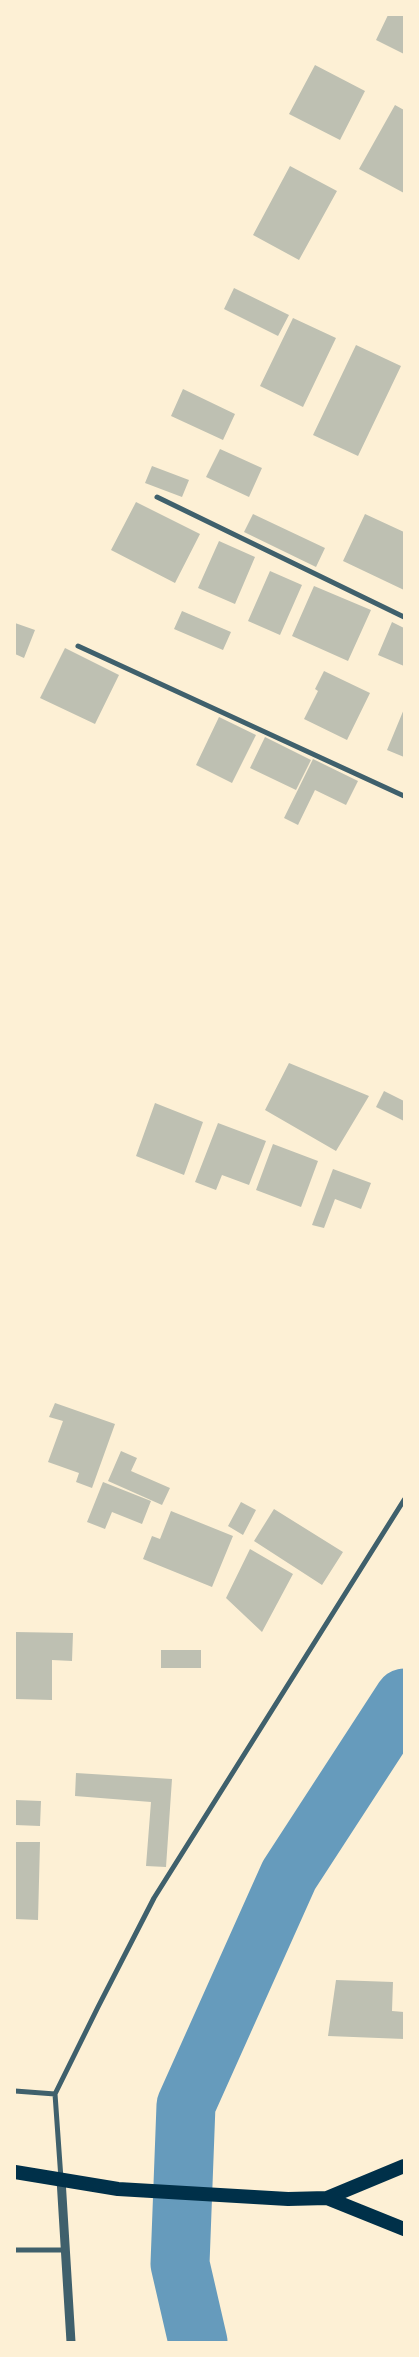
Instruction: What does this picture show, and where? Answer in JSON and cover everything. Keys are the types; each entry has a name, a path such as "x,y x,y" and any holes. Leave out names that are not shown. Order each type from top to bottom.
{"highway":[{"path":"15,2172 118,2189 288,2199 327,2198 404,2166"},
{"path":"327,2198 402,2231"}],"street":[{"path":"157,497 404,617"},
{"path":"78,646 404,796"},
{"path":"71,2342 55,2094 154,1898 404,1500"},
{"path":"15,2091 55,2094"},
{"path":"15,2250 65,2250"}],"building":[{"path":"388,15 404,15 404,54 376,40"},
{"path":"315,65 365,91 340,140 289,114"},
{"path":"395,105 404,110 404,193 359,169"},
{"path":"290,166 337,191 299,260 253,235"},
{"path":"234,288 289,315 278,336 224,309"},
{"path":"293,318 336,338 303,407 260,386"},
{"path":"356,345 401,366 358,456 313,435"},
{"path":"183,389 235,414 223,440 171,416"},
{"path":"220,449 262,468 249,497 206,477"},
{"path":"152,466 189,480 182,497 145,483"},
{"path":"136,502 200,534 175,583 111,550"},
{"path":"253,514 325,548 316,567 244,532"},
{"path":"365,514 404,532 404,590 343,561"},
{"path":"219,541 255,557 235,604 198,588"},
{"path":"270,571 302,585 280,635 248,621"},
{"path":"314,586 371,610 348,661 292,636"},
{"path":"182,611 231,632 223,650 174,629"},
{"path":"392,622 404,628 404,666 378,655"},
{"path":"15,623 35,630 24,658 15,654"},
{"path":"65,648 119,675 95,724 40,698"},
{"path":"324,671 370,693 347,740 304,719 318,691 315,689"},
{"path":"404,709 404,757 387,750"},
{"path":"219,717 256,735 232,783 196,765"},
{"path":"265,737 311,760 296,790 250,768"},
{"path":"313,759 358,781 346,805 315,790 298,825 284,818"},
{"path":"289,1063 369,1096 336,1151 265,1110"},
{"path":"384,1091 404,1101 404,1121 376,1107"},
{"path":"155,1103 203,1122 184,1175 136,1156"},
{"path":"218,1123 266,1141 249,1185 222,1175 216,1190 195,1182"},
{"path":"273,1144 318,1161 301,1207 256,1190"},
{"path":"333,1169 371,1183 361,1209 335,1199 324,1228 312,1225"},
{"path":"55,1403 115,1424 92,1488 76,1482 79,1473 48,1462 63,1421 49,1417"},
{"path":"121,1451 137,1458 131,1471 170,1488 162,1505 108,1481"},
{"path":"103,1482 151,1501 142,1524 112,1512 105,1529 87,1522"},
{"path":"241,1502 256,1510 243,1535 228,1526"},
{"path":"274,1509 343,1552 322,1585 254,1541"},
{"path":"171,1511 233,1536 212,1587 143,1559 152,1536 160,1539"},
{"path":"250,1549 293,1574 262,1632 226,1598"},
{"path":"15,1632 73,1633 72,1661 52,1660 52,1700 15,1699"},
{"path":"161,1650 201,1650 201,1668 161,1668"},
{"path":"76,1773 172,1779 166,1867 146,1866 151,1802 75,1796"},
{"path":"15,1800 41,1801 40,1826 15,1825"},
{"path":"15,1842 40,1842 38,1920 15,1919"},
{"path":"336,1980 393,1982 392,2011 404,2012 404,2039 328,2036"}],"waterway":[{"path":"198,2342 180,2264 186,2105 289,1875 404,1698"}]}
